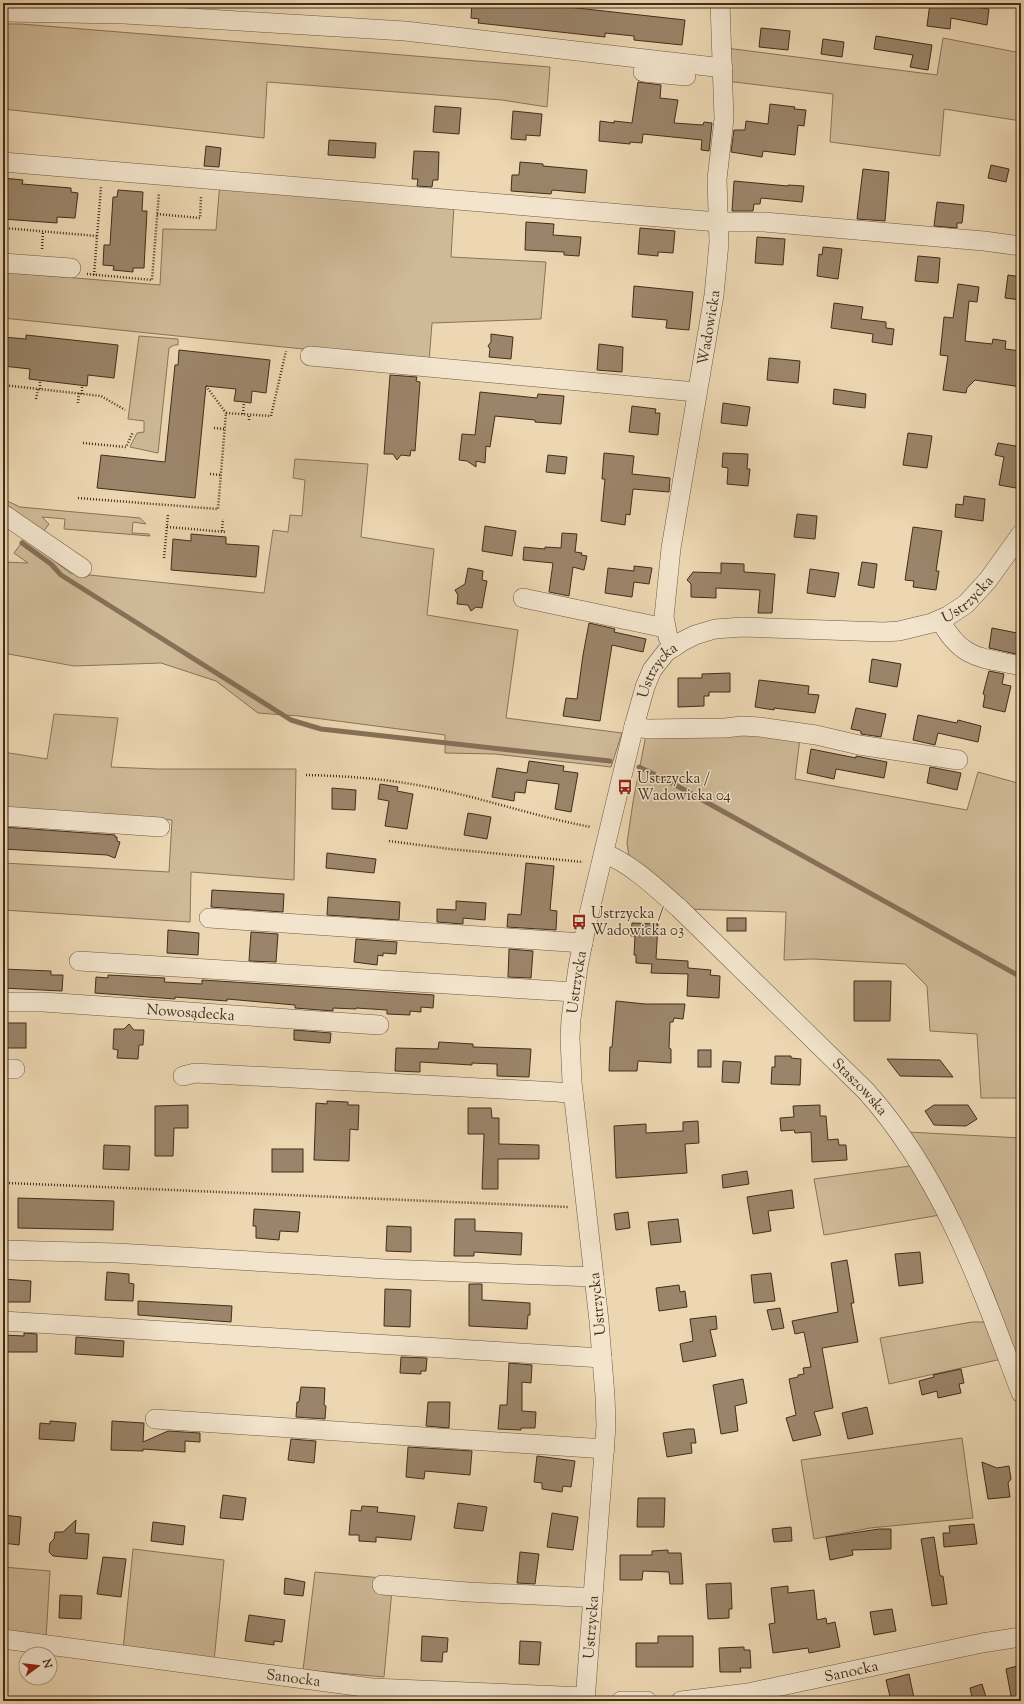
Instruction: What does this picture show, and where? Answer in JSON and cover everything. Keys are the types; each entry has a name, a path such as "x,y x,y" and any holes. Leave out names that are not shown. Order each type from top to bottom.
{"street":[{"name":"Wadowicka","path":"674,647 665,628 664,617 671,548 716,279 719,243 717,179 724,119 720,3"},
{"path":"3,12 124,14 405,32 723,74"},
{"path":"643,72 723,74"},
{"path":"3,162 718,222 764,222 984,241 1021,246"},
{"path":"3,263 71,268"},
{"path":"310,356 696,392"},
{"path":"3,514 82,568"},
{"name":"Ustrzycka","path":"585,1699 605,1448 605,1396 594,1277 573,1094 570,1038 574,992 583,943 634,726 645,687 652,670 666,652 695,635 715,629 743,628 884,632 916,628 940,620 966,604 977,593 1021,534"},
{"path":"523,598 665,628"},
{"path":"940,620 953,639 969,653 979,657 1021,666"},
{"path":"634,726 647,730 725,728 742,726 760,727 816,735 899,751 958,760"},
{"path":"3,816 160,827"},
{"name":"Staszowska","path":"603,859 615,858 642,876 679,908 866,1091 889,1118 918,1161 952,1221 1021,1393"},
{"path":"209,918 583,943"},
{"path":"80,961 574,992"},
{"name":"Nowosądecka","path":"3,1002 43,1002 379,1025"},
{"path":"183,1076 195,1073 573,1094"},
{"path":"3,1250 116,1253 385,1269 594,1277"},
{"path":"3,1321 602,1358"},
{"path":"155,1420 605,1448"},
{"path":"382,1585 468,1592 592,1597"},
{"name":"Sanocka","path":"681,1701 748,1693 982,1643 1021,1637"},
{"name":"Sanocka","path":"3,1639 372,1688 585,1699"},
{"path":"621,1701 647,1701"}],"path":[{"path":"94,275 102,184"},
{"path":"71,268 71,273 152,280 159,189"},
{"path":"157,214 200,218 202,192"},
{"path":"3,228 97,236"},
{"path":"226,413 271,416 286,351"},
{"path":"36,399 40,381"},
{"path":"3,385 101,396 125,410"},
{"path":"78,403 82,385"},
{"path":"78,498 218,509 226,413 206,386"},
{"path":"243,414 244,402"},
{"path":"249,415 249,420"},
{"path":"214,428 225,429"},
{"path":"83,443 126,447 133,432"},
{"path":"210,474 221,475"},
{"path":"164,558 168,515"},
{"path":"222,531 223,519"},
{"path":"167,527 226,532"},
{"path":"306,775 332,775 409,783 453,792 559,821 610,830"},
{"path":"390,841 450,849 603,859"},
{"path":"9,1183 570,1207 586,1206"}],"shaded area":[{"path":"3,24 21,24 550,67 547,107 502,100 267,82 264,138 3,109"},
{"path":"943,38 1021,53 1021,121 944,109 940,156 830,142 833,94 726,81 726,48 937,75"},
{"path":"220,182 454,205 451,257 546,262 541,319 432,323 429,362 3,318 3,272 160,285 163,229 216,230"},
{"path":"139,336 178,339 178,345 174,345 169,348 158,453 130,447 137,433 144,432 144,421 128,419"},
{"path":"295,459 368,464 361,537 434,549 427,615 518,630 506,718 622,733 611,767 495,754 445,753 445,735 299,716 258,713 216,681 161,663 74,666 3,653 3,562 28,563 14,553 25,538 70,573 264,593 273,530 288,532 290,515 302,516 305,480 293,478"},
{"path":"3,499 20,507 140,518 146,524 133,522 132,533 149,534 150,536 64,529 65,519 42,517 49,524 44,531 3,506"},
{"path":"54,714 118,718 111,767 157,769 296,769 294,880 191,872 190,922 3,910 3,863 169,872 172,820 3,810 3,752 47,759"},
{"path":"749,731 800,738 795,779 967,810 978,772 1021,784 1021,1098 981,1098 977,1034 930,1031 927,986 905,964 813,959 784,960 786,912 683,909 629,857 627,843 646,735"},
{"path":"908,1132 1021,1138 1021,1354 1015,1356 993,1292 945,1189"},
{"path":"910,1166 940,1215 824,1235 814,1179"},
{"path":"972,1322 987,1322 1002,1359 889,1384 880,1338"},
{"path":"962,1438 973,1518 870,1528 814,1539 801,1460"},
{"path":"133,1549 224,1560 214,1661 123,1650"},
{"path":"3,1567 50,1571 46,1639 3,1633"},
{"path":"315,1572 393,1579 384,1677 303,1670"},
{"path":"361,1689 423,1695 423,1701 360,1701"}],"building":[{"path":"472,3 532,3 685,20 682,45 634,40 634,36 605,33 605,37 478,23 479,19 471,18"},
{"path":"930,3 952,3 989,9 987,25 951,18 950,29 927,26"},
{"path":"761,28 790,31 788,50 759,47"},
{"path":"876,36 932,45 928,70 910,67 913,55 874,49"},
{"path":"823,39 844,42 842,57 821,54"},
{"path":"638,82 661,85 660,98 678,100 674,123 703,125 704,122 712,123 709,151 701,150 702,140 643,134 642,143 630,142 630,144 599,141 600,121 632,123"},
{"path":"770,104 806,110 804,126 798,125 795,155 763,151 762,157 731,152 734,130 745,130 746,121 768,124"},
{"path":"435,106 461,108 459,134 433,132"},
{"path":"513,111 542,114 540,136 526,135 526,140 511,139"},
{"path":"329,140 376,143 375,158 328,155"},
{"path":"206,146 221,148 219,167 204,166"},
{"path":"414,151 439,152 438,180 433,180 432,187 417,186 418,179 412,179"},
{"path":"520,162 543,164 543,166 587,170 585,193 552,190 551,194 511,191 512,175 519,175"},
{"path":"991,165 1009,169 1006,182 988,178"},
{"path":"863,169 889,172 885,221 857,219"},
{"path":"3,178 23,180 22,184 71,188 71,192 78,193 75,218 57,217 57,223 3,219"},
{"path":"734,181 804,186 802,202 761,198 760,204 754,204 753,211 732,211"},
{"path":"118,190 143,192 142,211 147,211 144,268 133,268 133,272 113,270 114,266 103,265 104,245 110,245 113,197 117,197"},
{"path":"937,202 964,205 962,223 957,223 957,228 934,226"},
{"path":"526,222 554,224 553,235 581,237 579,256 564,255 564,252 525,250"},
{"path":"640,228 675,231 673,253 658,252 658,256 638,254"},
{"path":"757,237 785,239 783,265 755,263"},
{"path":"823,247 842,249 838,279 817,276 819,254 822,255"},
{"path":"918,256 940,258 938,283 915,281"},
{"path":"1008,275 1021,277 1021,300 1005,298"},
{"path":"958,284 979,287 977,302 969,301 965,341 992,344 993,339 1006,341 1005,349 1021,351 1021,387 975,380 967,388 966,393 943,390 948,356 940,355 944,317 953,318"},
{"path":"634,286 693,292 689,330 666,328 667,320 632,317"},
{"path":"834,303 863,307 861,319 886,322 886,328 894,329 892,345 872,342 873,334 831,328"},
{"path":"491,334 513,337 511,359 489,357 490,349 488,346 491,342"},
{"path":"26,335 118,345 114,378 88,375 87,386 29,379 30,369 3,366 3,337 26,339"},
{"path":"599,344 623,347 622,372 597,370"},
{"path":"179,350 270,360 266,393 252,391 251,403 234,401 236,389 206,386 195,498 97,488 101,455 165,462 175,365 178,365"},
{"path":"769,358 800,361 798,383 767,380"},
{"path":"390,375 417,377 416,381 420,382 415,451 411,450 410,456 401,455 397,460 393,454 384,454"},
{"path":"834,389 866,394 865,408 833,404"},
{"path":"480,392 537,398 538,394 564,396 561,424 495,416 490,447 486,446 485,463 476,461 476,467 467,461 459,460 462,434 475,435"},
{"path":"723,403 750,407 747,426 721,423"},
{"path":"632,406 656,409 655,413 660,413 658,435 629,432"},
{"path":"908,433 932,436 927,468 903,465"},
{"path":"998,443 1021,447 1021,463 1016,488 999,485 1004,457 995,455"},
{"path":"604,453 634,456 632,474 670,478 669,492 633,489 630,515 626,514 625,525 601,521 605,479 602,479"},
{"path":"723,453 748,454 747,469 750,469 748,486 727,484 728,468 722,467"},
{"path":"548,455 567,457 565,474 546,472"},
{"path":"964,496 985,499 983,521 955,517 956,504 963,505"},
{"path":"797,514 817,516 815,539 794,537"},
{"path":"485,526 516,531 512,556 482,551"},
{"path":"913,527 942,531 936,571 939,571 936,590 913,587 914,581 905,580"},
{"path":"562,533 577,534 575,552 582,553 581,555 587,556 584,570 573,567 569,596 549,592 553,563 523,560 524,547 545,549 545,547 561,548"},
{"path":"191,534 226,537 226,544 259,546 256,577 171,570 173,539 191,541"},
{"path":"862,562 877,564 874,588 858,585"},
{"path":"721,563 744,564 744,572 775,574 772,613 758,613 760,590 716,588 716,598 691,597 691,584 687,580 693,572 721,573"},
{"path":"634,566 652,568 649,584 634,582 632,597 605,593 608,568 634,571"},
{"path":"468,568 483,571 482,580 487,581 482,608 476,607 471,611 468,605 457,604 458,595 455,590 465,584"},
{"path":"810,569 839,573 835,597 807,593"},
{"path":"589,623 615,629 614,632 646,639 643,652 612,645 600,721 563,716 566,698 577,699"},
{"path":"992,628 1017,633 1016,639 1021,640 1021,651 1016,654 989,648"},
{"path":"872,659 901,664 897,687 869,682"},
{"path":"989,671 1004,674 1002,684 1011,686 1005,712 983,707 985,695 983,694"},
{"path":"730,673 730,692 709,692 709,696 704,696 704,706 678,707 678,678 702,678 702,674"},
{"path":"759,680 809,686 808,694 819,695 815,713 755,707"},
{"path":"856,708 886,714 881,737 861,734 861,731 851,729"},
{"path":"918,715 957,723 958,720 981,726 978,742 938,733 935,745 913,740"},
{"path":"811,749 856,758 856,756 887,762 884,778 836,769 834,779 807,773"},
{"path":"529,761 564,766 563,771 578,773 571,812 555,809 559,784 527,780 525,793 515,792 514,801 492,797 497,768 527,773"},
{"path":"930,767 961,773 957,790 927,783"},
{"path":"380,784 398,787 397,791 413,794 407,829 385,826 389,801 378,799"},
{"path":"332,788 356,790 355,810 332,809"},
{"path":"468,813 491,817 487,839 464,835"},
{"path":"3,827 115,835 115,837 117,837 117,841 120,842 115,858 107,855 3,849"},
{"path":"327,853 376,859 374,873 326,868"},
{"path":"526,863 554,866 550,910 557,911 556,930 507,927 508,914 521,915"},
{"path":"212,890 284,894 283,912 211,907"},
{"path":"328,897 400,902 399,920 327,915"},
{"path":"456,901 486,903 485,920 463,918 463,924 437,922 437,909 456,910"},
{"path":"727,918 746,918 746,931 727,931"},
{"path":"632,923 658,924 656,959 688,961 688,968 711,970 710,975 720,976 719,998 687,996 688,974 651,973 652,964 636,963 636,955 634,955 635,936 631,936"},
{"path":"168,930 199,933 198,955 167,953"},
{"path":"251,932 278,934 276,962 249,961"},
{"path":"356,939 397,942 396,954 383,953 383,956 378,955 377,965 354,962"},
{"path":"509,949 533,951 531,978 508,977"},
{"path":"3,969 51,971 51,975 63,975 62,991 3,988"},
{"path":"108,975 165,978 164,982 202,984 202,980 434,995 433,1008 421,1007 421,1012 410,1011 410,1015 387,1014 387,1010 333,1008 333,1011 295,1008 295,1005 227,999 227,1001 175,997 175,999 95,993 96,977 108,978"},
{"path":"854,981 891,981 890,1021 854,1021"},
{"path":"616,1001 645,1004 685,1004 683,1019 674,1018 673,1022 670,1022 669,1048 671,1049 671,1063 638,1061 637,1071 609,1071 610,1047 612,1047"},
{"path":"3,1023 26,1023 26,1048 3,1048"},
{"path":"129,1024 134,1030 144,1030 143,1045 139,1045 138,1059 117,1058 118,1050 113,1049 114,1029 124,1029"},
{"path":"294,1030 331,1033 330,1043 294,1040"},
{"path":"439,1042 473,1044 473,1047 531,1049 529,1077 497,1076 497,1064 472,1063 472,1065 420,1062 420,1072 395,1071 396,1048 438,1049"},
{"path":"698,1050 711,1050 711,1067 698,1067"},
{"path":"775,1056 791,1056 791,1058 801,1059 800,1085 771,1084 772,1067 775,1067"},
{"path":"887,1059 940,1060 953,1077 900,1076"},
{"path":"723,1061 741,1062 739,1083 722,1082"},
{"path":"327,1101 348,1102 348,1105 359,1105 358,1130 350,1129 349,1161 314,1160 316,1103 327,1104"},
{"path":"188,1105 188,1128 174,1128 173,1156 155,1156 155,1106"},
{"path":"820,1105 820,1116 826,1116 828,1140 838,1139 839,1145 846,1145 847,1160 812,1162 811,1132 795,1133 794,1130 781,1131 780,1118 794,1117 793,1106"},
{"path":"934,1105 968,1105 977,1119 966,1126 934,1125 925,1111"},
{"path":"468,1108 491,1108 492,1118 499,1118 499,1144 539,1145 539,1159 498,1159 498,1189 482,1189 484,1134 468,1134"},
{"path":"698,1121 699,1143 685,1144 687,1173 616,1178 614,1126 646,1124 646,1133 683,1131 683,1122"},
{"path":"104,1145 130,1146 129,1170 103,1169"},
{"path":"272,1149 303,1149 303,1172 272,1172"},
{"path":"747,1171 749,1184 723,1188 722,1175"},
{"path":"792,1190 794,1208 768,1211 771,1231 753,1234 747,1197"},
{"path":"18,1198 114,1201 113,1230 18,1228"},
{"path":"254,1209 300,1212 298,1232 280,1231 279,1240 256,1238 256,1226 253,1226"},
{"path":"628,1212 630,1228 616,1230 614,1214"},
{"path":"455,1219 475,1219 475,1231 522,1233 521,1255 474,1252 474,1256 454,1256"},
{"path":"678,1219 681,1242 651,1245 648,1222"},
{"path":"387,1226 411,1227 411,1252 386,1251"},
{"path":"920,1252 923,1283 899,1286 895,1254"},
{"path":"847,1260 854,1303 851,1303 858,1342 822,1348 833,1408 814,1412 821,1435 793,1441 786,1418 796,1415 789,1379 804,1374 803,1368 811,1367 804,1332 795,1334 792,1321 838,1312 831,1263"},
{"path":"107,1272 129,1274 129,1283 134,1284 133,1301 105,1300"},
{"path":"771,1273 775,1301 754,1303 751,1275"},
{"path":"3,1279 31,1281 30,1302 3,1302"},
{"path":"469,1284 482,1284 482,1300 530,1303 530,1315 528,1315 527,1329 469,1326"},
{"path":"679,1285 680,1292 685,1291 687,1307 659,1311 656,1288"},
{"path":"385,1289 411,1290 410,1327 384,1326"},
{"path":"138,1301 232,1306 231,1322 138,1315"},
{"path":"780,1308 784,1328 772,1330 767,1310"},
{"path":"716,1316 717,1329 710,1330 716,1356 683,1362 680,1344 693,1341 690,1319"},
{"path":"24,1333 37,1334 37,1352 3,1352 3,1335 24,1336"},
{"path":"76,1337 124,1341 123,1357 75,1354"},
{"path":"401,1357 427,1358 426,1371 421,1371 421,1374 400,1373"},
{"path":"509,1363 532,1365 531,1383 522,1382 522,1411 536,1412 535,1428 521,1428 521,1430 498,1429 500,1405 507,1405"},
{"path":"961,1369 964,1383 959,1384 961,1393 938,1398 937,1391 922,1395 919,1381 934,1377 933,1375"},
{"path":"743,1379 747,1403 735,1406 738,1431 721,1434 713,1385"},
{"path":"301,1387 325,1388 325,1419 296,1417 297,1402 299,1402"},
{"path":"428,1402 450,1402 449,1428 426,1426"},
{"path":"867,1407 873,1434 848,1439 842,1413"},
{"path":"50,1421 76,1423 74,1441 39,1439 40,1423 50,1424"},
{"path":"112,1421 144,1423 143,1442 168,1431 200,1433 200,1442 185,1441 185,1452 143,1449 143,1451 111,1450"},
{"path":"694,1429 696,1443 691,1443 692,1453 667,1457 663,1433"},
{"path":"291,1439 316,1441 314,1463 288,1460"},
{"path":"408,1447 472,1451 470,1475 425,1471 424,1479 406,1477"},
{"path":"537,1456 575,1461 571,1487 563,1486 562,1492 542,1489 542,1483 534,1482"},
{"path":"982,1462 997,1468 1009,1466 1011,1479 1008,1483 1010,1497 988,1499"},
{"path":"223,1495 246,1498 243,1520 220,1518"},
{"path":"638,1498 665,1498 664,1527 637,1527"},
{"path":"458,1503 487,1507 483,1531 454,1528"},
{"path":"362,1506 378,1507 377,1512 415,1516 411,1540 376,1537 376,1542 359,1541 359,1535 349,1535 351,1510 361,1511"},
{"path":"552,1513 578,1517 573,1550 547,1547"},
{"path":"3,1515 21,1517 19,1545 3,1543"},
{"path":"76,1520 75,1533 89,1534 87,1559 53,1556 49,1552 50,1543 54,1539 55,1532 63,1532"},
{"path":"153,1522 185,1526 183,1545 151,1541"},
{"path":"974,1524 977,1544 944,1547 943,1533 950,1533 949,1526"},
{"path":"791,1527 792,1541 774,1542 772,1529"},
{"path":"879,1529 891,1529 891,1549 852,1550 853,1555 830,1560 826,1537"},
{"path":"934,1537 940,1576 943,1576 947,1604 932,1606 921,1539"},
{"path":"668,1550 668,1553 681,1553 683,1584 670,1584 669,1572 643,1571 642,1580 620,1580 620,1555 652,1555 652,1551"},
{"path":"520,1552 539,1554 535,1584 517,1583"},
{"path":"103,1557 126,1559 121,1597 97,1594"},
{"path":"285,1578 305,1582 303,1596 284,1594"},
{"path":"731,1583 732,1609 729,1609 729,1618 708,1619 706,1584"},
{"path":"788,1586 788,1593 814,1590 817,1620 826,1618 827,1624 835,1622 840,1647 809,1653 808,1648 773,1653 769,1624 775,1623 771,1588"},
{"path":"60,1595 82,1596 81,1619 59,1618"},
{"path":"892,1609 896,1631 874,1635 870,1612"},
{"path":"249,1615 285,1620 282,1642 274,1641 274,1645 245,1641"},
{"path":"422,1636 448,1638 447,1652 443,1652 442,1662 421,1661"},
{"path":"658,1636 693,1636 693,1667 636,1667 636,1643 658,1643"},
{"path":"520,1641 541,1642 539,1665 519,1664"},
{"path":"744,1647 744,1650 750,1650 751,1668 740,1668 741,1672 720,1672 719,1648"},
{"path":"1021,1665 1021,1701 1012,1701 1006,1669"},
{"path":"909,1674 914,1698 903,1701 891,1701 886,1680"},
{"path":"982,1684 986,1697 973,1701 970,1688"}],"waterway":[{"path":"22,543 51,564 61,575 291,720 321,729 610,761"},
{"path":"639,767 670,782 1021,977"}],"place":[{"name":"Ustrzycka / Wadowicka 04","path":"625,787"},
{"name":"Ustrzycka / Wadowicka 03","path":"579,922"}]}
